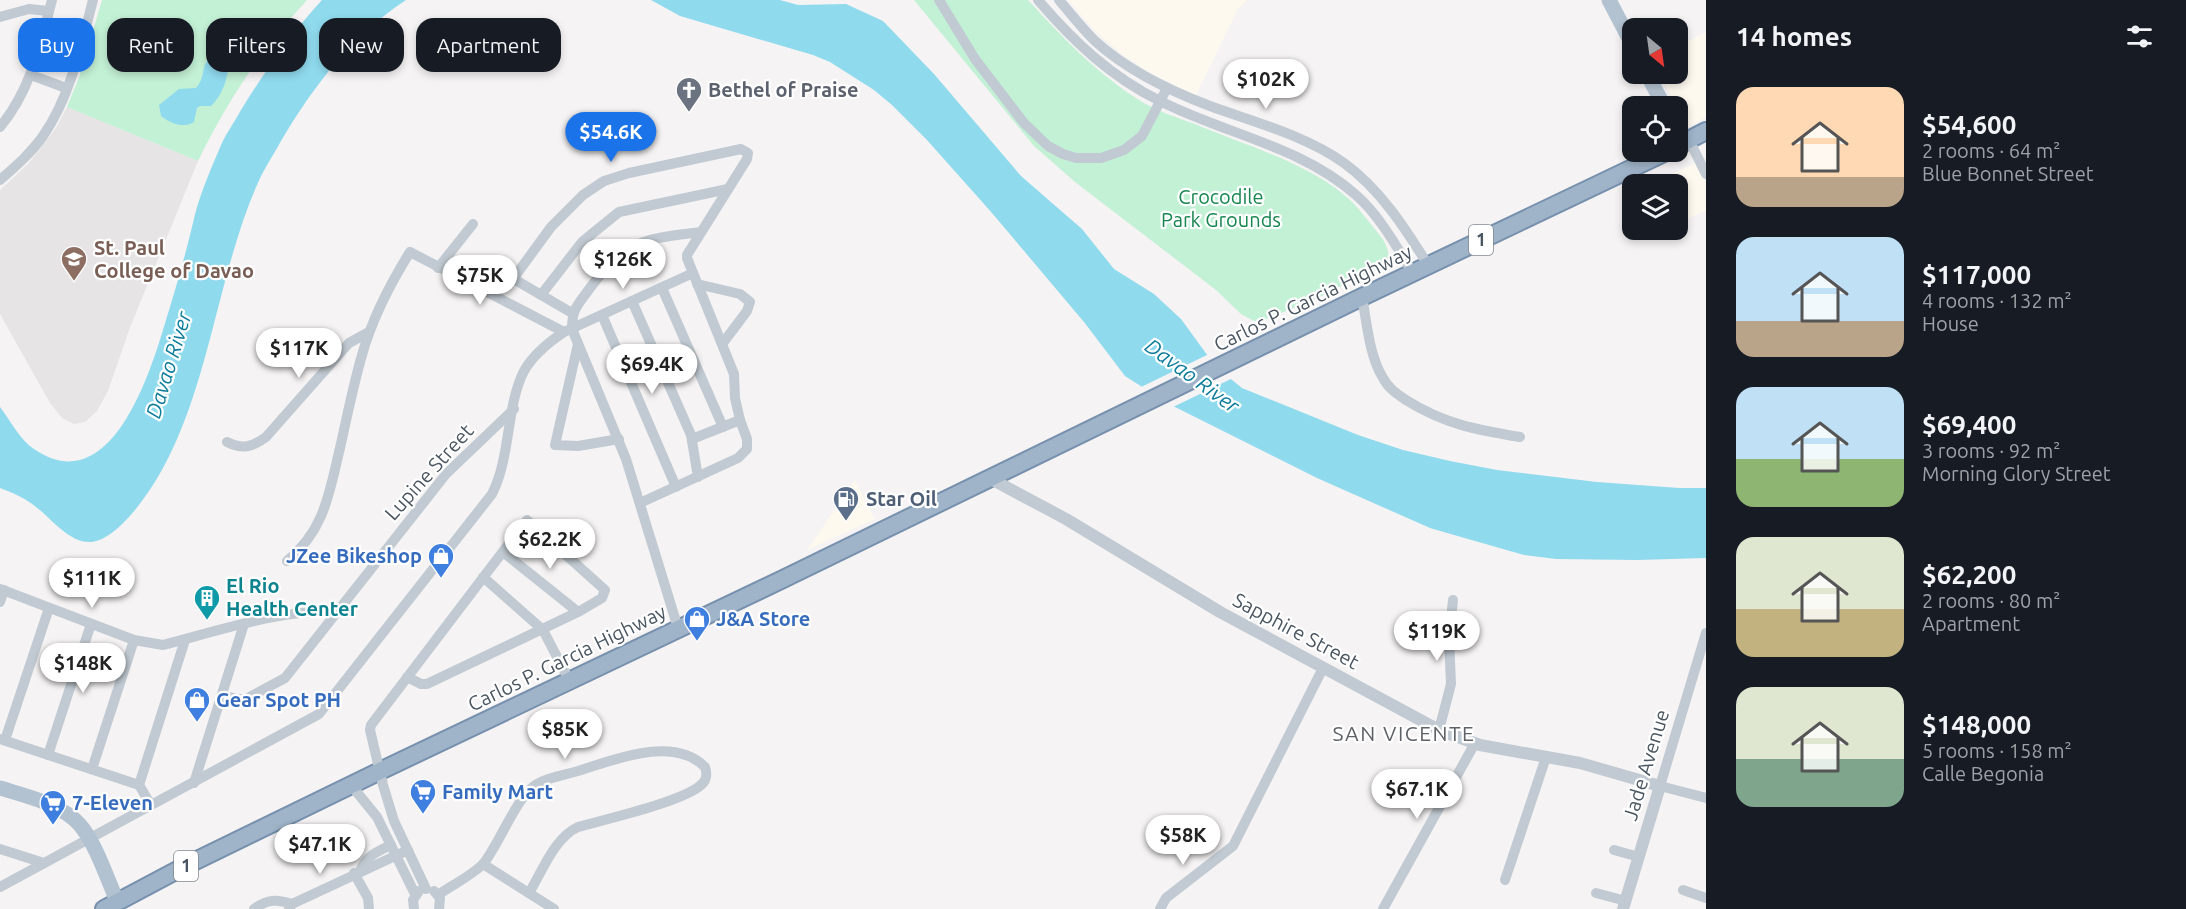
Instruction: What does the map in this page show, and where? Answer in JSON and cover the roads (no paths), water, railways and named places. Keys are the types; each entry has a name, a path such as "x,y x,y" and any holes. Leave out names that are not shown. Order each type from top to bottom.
{"highway":[{"path":"1688,138 1706,131"},
{"name":"Carlos P. Garcia Highway","path":"110,905 351,785 991,479 1362,297 1645,162"}],"main road":[{"path":"1610,0 1622,24"},
{"path":"0,788 57,809 71,816 79,824 89,839 110,905"}],"street":[{"path":"0,180 29,153 42,136 66,88 93,0"},
{"path":"939,0 975,59 1019,116 1042,141 1063,154 1076,158 1095,159 1124,150 1142,136 1167,88"},
{"path":"1038,0 1067,33 1100,64 1128,84 1161,102 1288,153 1333,177 1358,197 1420,269"},
{"path":"1059,0 1078,24 1117,58 1167,88 1309,143 1345,164 1384,201 1401,223 1420,269"},
{"path":"0,17 51,5 31,75 20,100 0,127"},
{"path":"1067,33 1078,24"},
{"path":"31,75 66,88"},
{"path":"1688,148 1706,174"},
{"path":"513,279 551,227 583,195 604,181 629,173 741,149 748,153 747,159 687,255 734,374 734,393 747,439 747,449 738,458 640,503"},
{"path":"541,295 577,247 619,212 728,189"},
{"path":"438,268 473,224"},
{"path":"568,331 572,313 601,273 634,244 655,237 701,232"},
{"path":"287,561 306,544 326,506 369,332 410,252 568,331 578,344 619,439 678,628"},
{"path":"495,268 572,313"},
{"path":"0,888 323,712 492,494 503,462 525,370 548,344 568,331 632,301 662,288 695,278 740,294 750,302 747,311 723,343"},
{"path":"662,288 723,427"},
{"path":"1362,297 1375,359 1389,387 1416,406 1463,427 1520,437"},
{"path":"632,301 692,439 698,477"},
{"path":"602,315 676,487"},
{"path":"227,442 245,448 255,445 266,437 349,343 369,332"},
{"path":"578,344 555,445 578,446 619,439"},
{"name":"Lupine Street","path":"222,694 237,699 246,699 279,681 290,672 446,474 514,409"},
{"path":"692,439 740,420"},
{"name":"Sapphire Street","path":"991,479 1066,519 1220,612 1439,730 1475,743 1595,767 1660,786 1705,794"},
{"path":"407,677 421,684 427,684 578,612 602,598 605,590 527,520 407,677 370,727 394,821 426,889"},
{"path":"503,552 578,612"},
{"path":"483,577 543,630 569,680"},
{"path":"0,602 2,590 134,640 157,645 306,612 336,612"},
{"path":"1439,730 1451,684 1449,637 1453,600"},
{"path":"49,608 2,740 139,785 151,805"},
{"path":"48,755 91,624"},
{"path":"194,783 244,624"},
{"name":"Jade Avenue","path":"1624,905 1706,633"},
{"path":"92,770 134,640"},
{"path":"139,785 185,640"},
{"path":"1160,909 1166,898 1233,846 1323,668"},
{"path":"1383,909 1475,743"},
{"path":"438,895 483,864 526,795 539,783 631,755 662,751 682,754 702,764 707,771 704,783 695,790 668,801 571,830 557,846 529,893"},
{"path":"1506,880 1546,757"},
{"path":"351,785 383,827 415,894 414,909"},
{"path":"383,827 394,821"},
{"path":"0,849 44,863"},
{"path":"254,909 271,900 280,900 291,907 357,872 371,855 394,850 408,850"},
{"path":"1614,850 1639,857"},
{"path":"483,864 554,909"},
{"path":"357,872 368,898 369,909"},
{"path":"415,894 426,889 433,890 441,901 439,909"},
{"path":"1683,890 1705,895"},
{"path":"1596,892 1624,905"}],"water":[{"name":"Davao River","path":"322,0 406,0 381,18 319,18 319,72 328,72 293,121 257,185 241,226 192,401 175,443 155,482 121,525 102,539 84,542 76,539 28,501 0,488 0,407 29,445 61,461 85,458 106,445 123,424 150,369 177,284 198,205 221,145 266,72 307,72 307,18"},
{"name":"Davao River","path":"651,0 780,0 798,5 846,4 883,21 934,74 1021,176 1082,229 1114,269 1154,294 1181,319 1216,367 1242,388 1358,435 1403,450 1450,461 1497,470 1597,482 1706,488 1706,558 1556,559 1524,555 1454,535 1430,528 1317,478 1169,404 1125,376 1084,322 992,213 927,140 874,90 830,62 813,55 680,16"},
{"path":"206,64 206,72 228,72 222,91 215,102 211,106 197,108 194,122 181,125 172,123 161,116 159,105 179,89 196,88"}],"place":[{"name":"Bethel of Praise","path":"689,113"},
{"name":"St. Paul College of Davao","path":"74,282"},
{"name":"Star Oil","path":"846,522"},
{"name":"JZee Bikeshop","path":"441,579"},
{"name":"El Rio Health Center","path":"207,621"},
{"name":"J&A Store","path":"697,642"},
{"name":"Gear Spot PH","path":"197,723"},
{"name":"Family Mart","path":"423,815"},
{"name":"7-Eleven","path":"53,826"}],"district":[{"name":"SAN VICENTE","path":"1404,734"}],"park label":[{"name":"Crocodile Park Grounds","path":"1221,208"}]}
